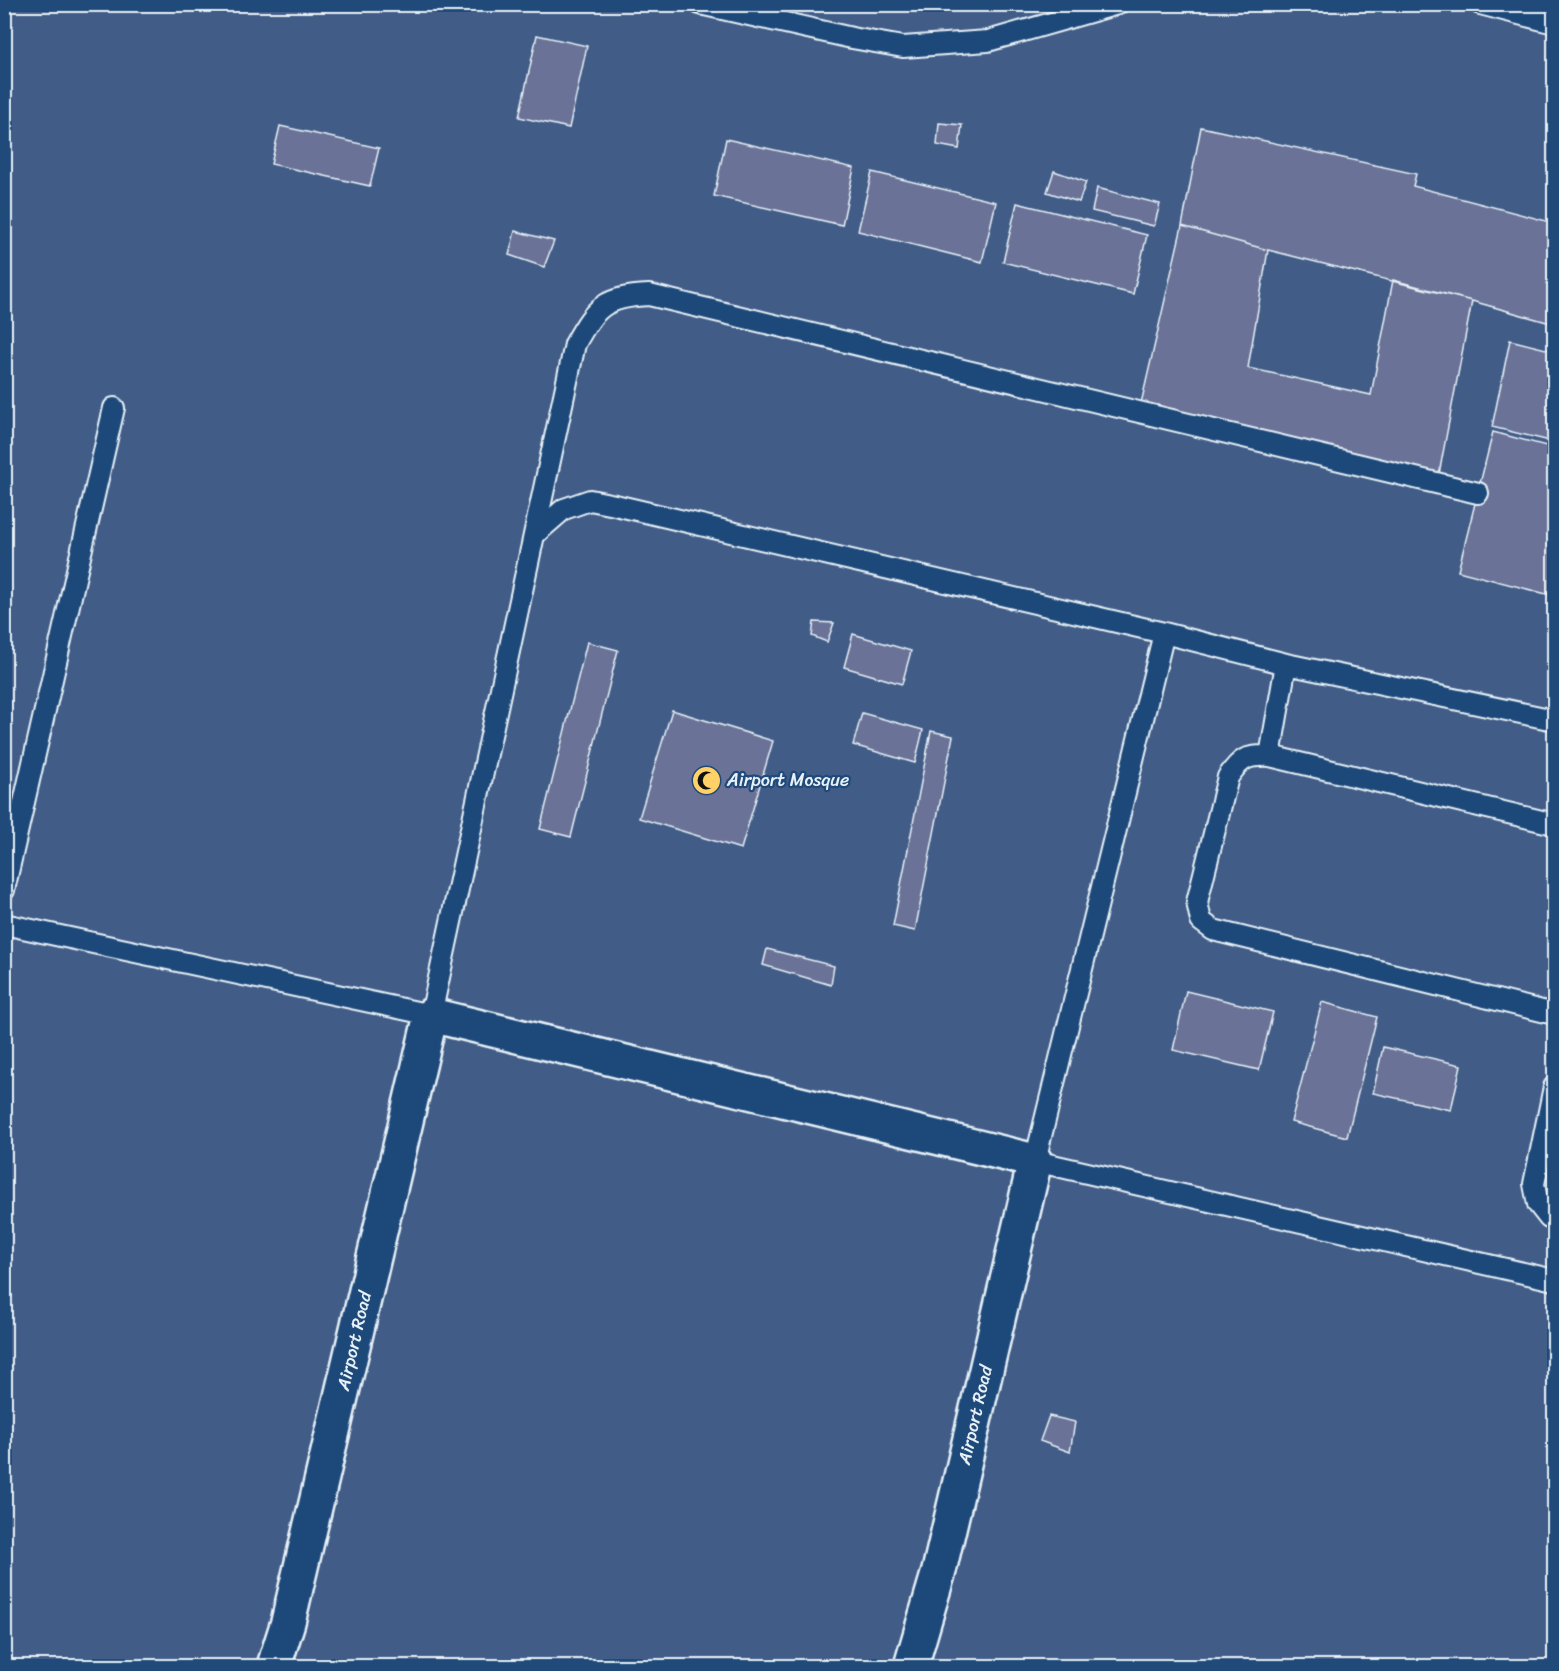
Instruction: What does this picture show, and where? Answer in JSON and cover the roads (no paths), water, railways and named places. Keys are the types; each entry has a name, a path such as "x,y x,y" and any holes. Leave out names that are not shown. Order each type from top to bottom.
{"street":[{"path":"431,1015 1035,1161"},
{"name":"Airport Road","path":"274,1666 288,1622 431,1015"},
{"name":"Airport Road","path":"911,1666 939,1571 1035,1161"}],"lane":[{"path":"700,4 903,47 988,41 1118,4"},
{"path":"1480,4 1554,23"},
{"path":"4,924 431,1015 575,344 588,321 602,305 624,296 649,295 1478,493"},
{"path":"4,890 114,408"},
{"path":"534,535 564,509 590,500 1164,633 1286,664 1554,720"},
{"path":"1164,633 1035,1161 1554,1280"},
{"path":"1270,756 1286,664"},
{"path":"1554,824 1270,756 1251,755 1237,764 1228,777 1197,902 1201,921 1213,930 1554,1014"},
{"path":"1554,1087 1534,1184 1538,1204 1549,1218 1554,1220"}],"place":[{"name":"Airport Mosque","path":"706,780"}]}
